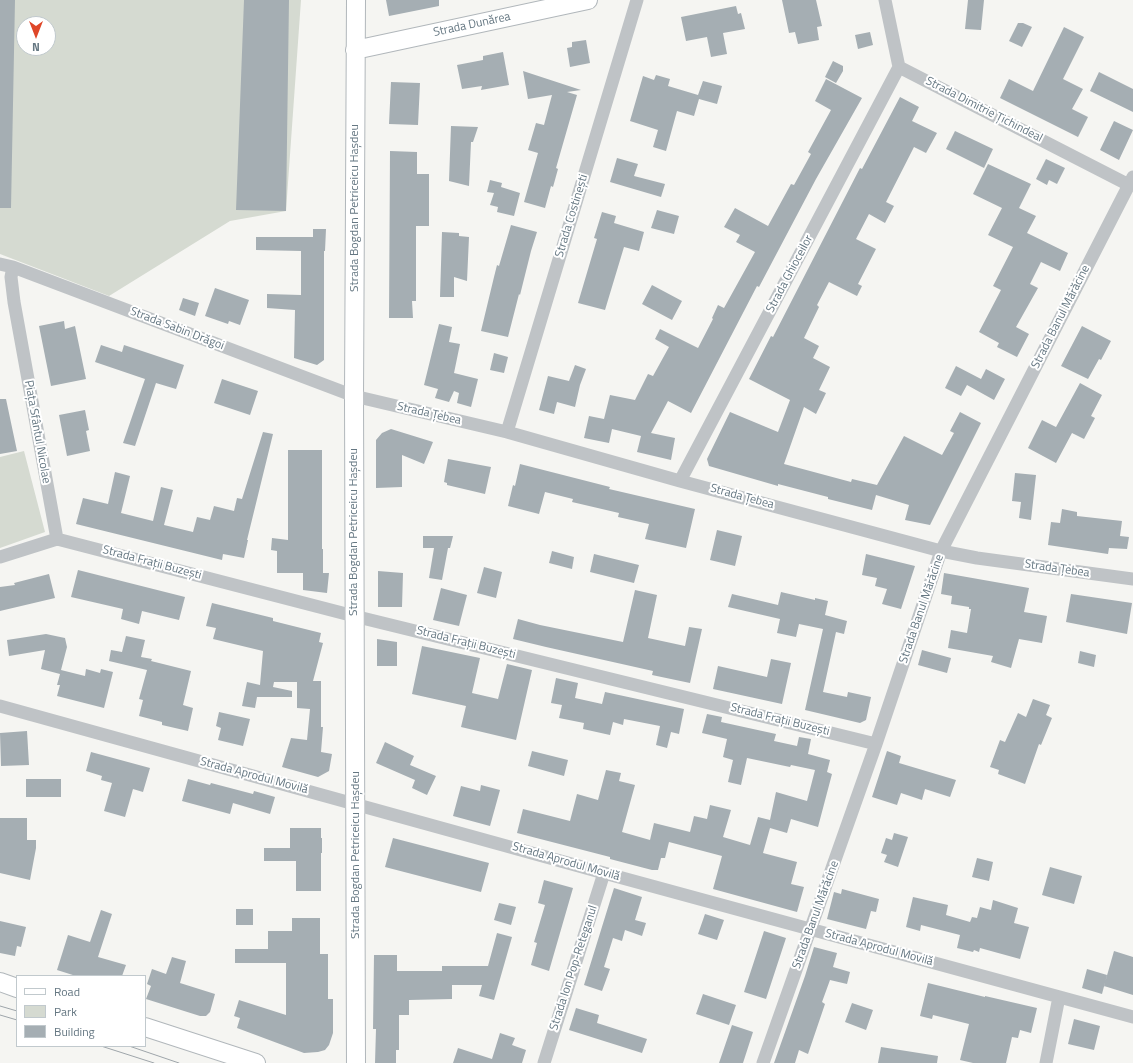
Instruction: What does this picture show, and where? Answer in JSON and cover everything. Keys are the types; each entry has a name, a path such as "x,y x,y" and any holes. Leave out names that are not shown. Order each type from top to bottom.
{"street":[{"name":"Strada Bogdan Petriceicu Hașdeu","path":"356,0 354,396 356,1063"},
{"name":"Strada Dunărea","path":"355,50 588,0"},
{"name":"Strada Costinești","path":"507,432 637,0"},
{"path":"885,0 899,67"},
{"name":"Strada Dimitrie Țichindeal","path":"899,67 1131,181"},
{"name":"Strada Ghioceilor","path":"680,481 899,67"},
{"name":"Strada Banul Mărăcine","path":"763,1063 876,744 941,551 1131,181"},
{"name":"Strada Sabin Drăgoi","path":"0,264 13,267 354,396"},
{"name":"Piața Sfântul Nicolae","path":"13,267 11,277 14,302 57,539"},
{"name":"Strada Țebea","path":"354,396 507,432 680,481 941,551 977,558 1133,579"},
{"path":"0,557 57,539"},
{"name":"Strada Frații Buzești","path":"57,539 354,616 876,744"},
{"name":"Strada Aprodul Movilă","path":"0,706 1133,1017"},
{"name":"Strada Ion Pop-Reteganul","path":"544,1063 604,873"},
{"path":"0,982 16,988"},
{"path":"1046,1063 1059,997"},
{"path":"146,1027 251,1062"}],"green space":[{"path":"0,0 301,0 286,211 230,221 109,296 0,254"},
{"path":"24,451 45,532 0,548 0,457"}],"building":[{"path":"0,0 15,0 11,208 0,208"},
{"path":"244,0 289,0 286,211 236,210"},
{"path":"386,0 439,0 439,6 389,16"},
{"path":"782,0 816,0 822,26 817,27 819,40 798,44 795,32 789,33"},
{"path":"968,0 984,0 981,30 965,29"},
{"path":"736,6 738,14 741,13 745,29 723,33 727,54 711,57 707,37 686,41 681,17"},
{"path":"1018,23 1023,23 1032,27 1022,47 1009,41"},
{"path":"1064,27 1084,37 1063,79 1083,89 1072,109 1088,117 1078,137 1000,98 1009,79 1033,91"},
{"path":"870,32 873,45 858,49 855,35"},
{"path":"586,40 590,63 570,67 567,48 572,47 572,42"},
{"path":"503,52 509,85 481,90 482,86 462,89 457,65 483,60 483,56"},
{"path":"833,61 843,66 843,71 836,83 825,77"},
{"path":"523,71 581,90 567,92 577,95 556,168 558,169 553,187 551,186 545,208 524,202 538,153 528,150 536,123 544,125 552,95 528,99"},
{"path":"1099,72 1133,89 1133,112 1090,91"},
{"path":"656,75 670,79 668,86 698,95 703,81 722,86 717,104 699,99 694,116 677,111 666,151 653,147 658,130 630,121 643,76 654,80"},
{"path":"826,79 862,98 816,179 759,287 757,286 691,413 668,401 651,433 675,438 671,460 637,452 641,436 612,429 609,443 584,438 589,416 604,419 610,395 635,400 648,374 653,376 669,347 655,339 660,329 698,348 713,319 712,318 718,305 724,308 755,252 736,242 740,235 724,227 735,208 768,226 791,184 794,185 811,154 808,152 831,110 815,101"},
{"path":"391,82 420,83 418,125 389,124"},
{"path":"900,97 919,107 912,121 937,133 926,153 914,147 886,202 894,206 885,223 869,214 856,239 876,249 858,284 862,286 857,296 829,282 817,305 819,307 804,338 819,346 813,358 830,367 819,390 826,393 816,414 804,407 784,464 851,482 852,479 877,485 904,436 942,455 954,433 950,431 960,412 981,423 930,525 905,520 909,505 876,495 872,510 778,484 778,486 709,466 707,459 730,412 778,432 790,400 749,379 771,336 773,337 860,168 862,169"},
{"path":"1114,121 1133,130 1119,160 1100,150"},
{"path":"451,126 478,127 473,142 471,142 469,186 449,181"},
{"path":"955,131 993,149 984,168 946,149"},
{"path":"390,151 417,152 417,174 429,174 429,226 416,226 416,301 412,301 413,318 389,318"},
{"path":"617,158 638,164 634,176 665,184 661,197 610,182"},
{"path":"1046,159 1065,168 1057,184 1049,180 1047,185 1036,179"},
{"path":"988,164 1031,184 1019,208 1036,216 1027,233 1068,253 1060,271 1041,262 1030,284 1038,288 1016,327 1029,334 1017,357 997,347 999,343 979,332 1001,290 993,286 1013,247 988,235 1002,208 973,194"},
{"path":"490,180 502,183 501,187 520,193 514,216 497,212 498,207 490,205 494,193 487,192"},
{"path":"657,210 679,216 674,234 651,228"},
{"path":"602,212 616,216 614,223 644,232 639,251 624,247 605,310 578,303 597,239 594,238"},
{"path":"511,225 537,232 508,337 481,331 497,265 499,266"},
{"path":"313,229 326,229 324,251 324,360 317,365 294,358 295,310 267,308 267,294 301,295 301,251 256,250 256,237 313,237"},
{"path":"442,232 459,233 459,236 469,237 467,281 454,277 454,297 440,297"},
{"path":"652,285 682,301 672,320 642,304"},
{"path":"215,288 249,300 240,325 229,321 228,324 205,316"},
{"path":"183,298 199,303 195,316 179,310"},
{"path":"64,321 65,329 75,326 86,379 51,386 39,326"},
{"path":"439,324 452,327 449,342 460,344 454,373 478,379 471,407 457,403 459,393 454,391 449,402 435,398 438,389 424,385"},
{"path":"1082,326 1111,341 1101,360 1099,359 1088,379 1061,366"},
{"path":"101,345 122,352 124,345 184,365 176,389 156,383 135,446 123,443 145,379 95,362"},
{"path":"494,353 508,357 504,373 490,370"},
{"path":"575,365 586,369 580,385 575,407 557,402 554,414 539,410 548,376 569,381"},
{"path":"956,366 981,379 986,369 1005,379 994,400 967,385 961,396 945,388"},
{"path":"222,379 258,391 250,415 214,403"},
{"path":"1080,383 1102,395 1091,416 1095,418 1084,439 1072,433 1056,463 1028,448 1042,420 1056,427"},
{"path":"0,399 6,399 17,451 0,454"},
{"path":"85,410 89,430 86,431 90,451 67,456 59,415"},
{"path":"391,429 433,442 424,464 402,455 402,487 376,488 376,440 382,433"},
{"path":"263,432 273,434 244,558 223,554 222,560 76,524 83,498 108,504 115,472 130,476 121,513 153,521 161,487 173,490 164,525 193,532 197,517 210,520 214,506 234,511 237,498 242,499"},
{"path":"288,450 322,450 322,549 323,573 329,573 327,593 303,590 303,573 277,573 277,551 271,550 272,538 288,540"},
{"path":"448,459 491,467 485,494 447,485 447,483 444,482"},
{"path":"520,464 610,487 609,489 695,509 686,548 645,539 649,524 618,517 619,513 572,502 573,499 545,492 539,514 508,506 513,485 515,486"},
{"path":"1015,473 1036,475 1031,520 1019,518 1021,502 1012,501"},
{"path":"1062,509 1077,512 1077,516 1122,521 1120,536 1129,537 1127,549 1109,548 1108,554 1048,545 1051,522 1060,523"},
{"path":"717,530 742,536 735,566 710,560"},
{"path":"423,536 453,536 450,548 448,548 442,580 429,578 434,548 423,548"},
{"path":"552,551 574,557 572,569 549,563"},
{"path":"594,554 639,565 634,583 590,572"},
{"path":"866,554 915,566 901,609 882,604 887,589 875,586 877,578 862,575"},
{"path":"484,567 502,572 496,598 477,593"},
{"path":"78,570 185,597 179,620 142,611 139,624 121,619 123,609 71,597"},
{"path":"378,571 403,573 402,607 378,607"},
{"path":"944,573 1029,588 1024,612 1047,616 1042,643 1019,639 1011,668 991,662 993,656 948,648 951,630 967,633 971,609 969,609 969,607 951,604 952,596 941,594"},
{"path":"49,574 55,598 0,611 0,587 15,585 14,583"},
{"path":"441,588 467,595 459,626 433,620"},
{"path":"635,590 657,595 648,638 685,646 689,627 702,629 690,683 652,675 653,671 513,639 518,619 623,642"},
{"path":"781,592 815,600 815,598 828,601 825,615 847,621 844,634 836,632 823,692 847,697 848,692 871,697 866,720 860,723 805,710 823,629 799,624 796,637 777,633 780,619 728,607 732,594 778,605"},
{"path":"1071,594 1132,603 1127,634 1066,622"},
{"path":"212,603 273,618 273,621 321,633 319,642 323,643 313,681 321,681 321,727 323,727 321,752 332,754 329,771 318,777 282,767 291,738 307,740 310,709 297,708 297,682 274,682 273,687 292,691 292,697 257,697 255,708 242,706 247,682 260,685 263,651 213,639 216,628 206,626"},
{"path":"46,634 65,638 67,647 61,670 85,676 86,669 100,673 101,669 113,672 104,708 57,696 60,685 57,685 60,674 41,669 45,650 9,656 7,640"},
{"path":"126,636 145,640 141,657 191,671 183,705 193,708 188,731 162,725 162,722 139,716 143,700 139,699 147,670 109,661 111,650 122,652"},
{"path":"377,639 397,642 397,666 377,666"},
{"path":"422,646 480,658 472,693 498,699 507,664 532,670 516,740 461,727 466,706 412,694"},
{"path":"922,650 951,658 947,673 918,665"},
{"path":"1080,651 1096,655 1094,667 1078,663"},
{"path":"771,659 791,663 782,704 713,689 718,666 767,677"},
{"path":"556,678 578,683 575,698 602,704 605,692 684,709 679,734 671,732 667,748 656,745 660,726 624,719 623,725 613,722 610,735 583,729 584,723 559,718 562,705 551,703"},
{"path":"1033,699 1050,705 1046,715 1052,718 1041,745 1039,744 1025,784 998,774 999,770 990,767 1000,740 1005,742 1018,713 1026,717"},
{"path":"219,712 250,719 243,746 218,740 221,728 216,726"},
{"path":"707,714 722,717 721,722 776,734 774,741 797,746 799,737 811,739 808,754 830,760 827,772 832,774 818,827 791,819 787,833 770,828 763,853 797,862 791,884 804,887 797,912 713,889 722,856 669,842 665,858 661,858 658,870 652,870 610,859 610,857 517,833 523,809 570,821 577,794 598,800 606,770 621,773 619,781 635,785 622,832 650,840 654,823 690,832 694,816 707,819 710,805 731,810 723,837 750,845 758,817 770,820 776,792 807,801 815,770 791,765 790,767 747,758 741,785 728,782 733,760 723,757 727,739 702,733"},
{"path":"27,731 29,765 1,766 0,733"},
{"path":"385,742 414,756 410,765 436,776 427,795 412,788 415,780 376,763"},
{"path":"532,751 568,760 564,776 528,766"},
{"path":"887,751 901,756 899,763 956,780 950,797 925,789 922,800 901,793 897,805 872,797"},
{"path":"91,752 150,768 143,792 133,789 125,817 104,811 112,783 101,780 102,776 86,771"},
{"path":"26,779 61,779 61,797 26,797"},
{"path":"188,779 210,785 211,783 253,794 254,791 275,797 270,814 233,803 230,814 182,801"},
{"path":"481,785 500,790 490,826 453,816 461,786 480,791"},
{"path":"0,818 27,818 27,840 36,840 30,880 0,873"},
{"path":"290,828 321,828 321,891 296,891 296,861 264,861 264,848 290,848"},
{"path":"894,833 908,837 898,867 884,862 887,855 881,853 886,838 892,840"},
{"path":"393,838 489,863 481,892 385,867"},
{"path":"977,858 993,862 989,881 972,877"},
{"path":"1050,867 1082,876 1074,904 1042,895"},
{"path":"544,880 573,888 549,971 531,965 537,943 534,942 545,905 538,903"},
{"path":"614,888 642,897 635,920 646,923 642,936 625,930 622,941 613,938 604,967 610,969 602,991 584,985"},
{"path":"842,889 879,899 876,912 871,911 866,929 827,919 834,892 841,894"},
{"path":"913,897 948,905 946,915 970,922 972,917 977,918 980,907 991,910 993,900 1018,908 1014,923 1029,927 1020,959 980,948 979,952 974,950 973,952 957,948 960,935 921,925 920,931 906,927"},
{"path":"499,903 516,907 511,925 494,920"},
{"path":"236,909 253,909 253,925 236,925"},
{"path":"101,910 112,914 98,957 126,965 122,975 73,975 57,970 68,935 90,942"},
{"path":"705,914 724,920 717,940 698,934"},
{"path":"292,918 320,918 320,954 328,954 328,999 333,999 333,1033 329,1045 325,1050 318,1052 304,1053 237,1028 240,1018 234,1016 239,1000 286,1015 286,963 235,963 235,949 268,949 268,931 292,931"},
{"path":"0,921 26,927 21,947 17,946 15,956 0,953"},
{"path":"764,931 786,938 766,999 744,992"},
{"path":"497,933 512,937 494,1000 479,996 482,985 452,985 452,999 409,1000 409,1015 399,1015 399,1050 396,1050 396,1063 375,1063 376,1029 373,1029 374,955 397,955 397,971 442,971 442,966 488,966"},
{"path":"814,947 837,953 833,967 850,972 847,984 830,980 822,1002 825,1004 808,1054 799,1050 795,1063 774,1063 805,976"},
{"path":"1114,951 1133,957 1133,995 1104,986"},
{"path":"172,957 186,961 180,983 215,994 210,1012 206,1016 200,1016 146,999 151,986 147,984 152,969 166,974"},
{"path":"1087,969 1107,975 1102,994 1082,988"},
{"path":"928,983 1037,1008 1031,1033 1020,1030 1018,1038 1012,1037 1006,1063 973,1063 960,1060 969,1024 933,1015 932,1019 920,1016"},
{"path":"703,994 736,1005 729,1025 696,1014"},
{"path":"852,1003 873,1010 866,1030 845,1022"},
{"path":"576,1008 599,1015 597,1023 647,1039 642,1053 569,1030"},
{"path":"1074,1019 1100,1026 1094,1050 1068,1044"},
{"path":"732,1025 753,1032 743,1063 719,1063"},
{"path":"500,1033 515,1038 512,1045 526,1050 522,1063 453,1063 458,1048 492,1059"},
{"path":"881,1047 938,1056 937,1063 878,1063"}],"tram line":[{"path":"0,1006 16,1011"},
{"path":"0,1015 16,1020"},
{"path":"104,1047 154,1063"},
{"path":"132,1047 179,1063"}]}
